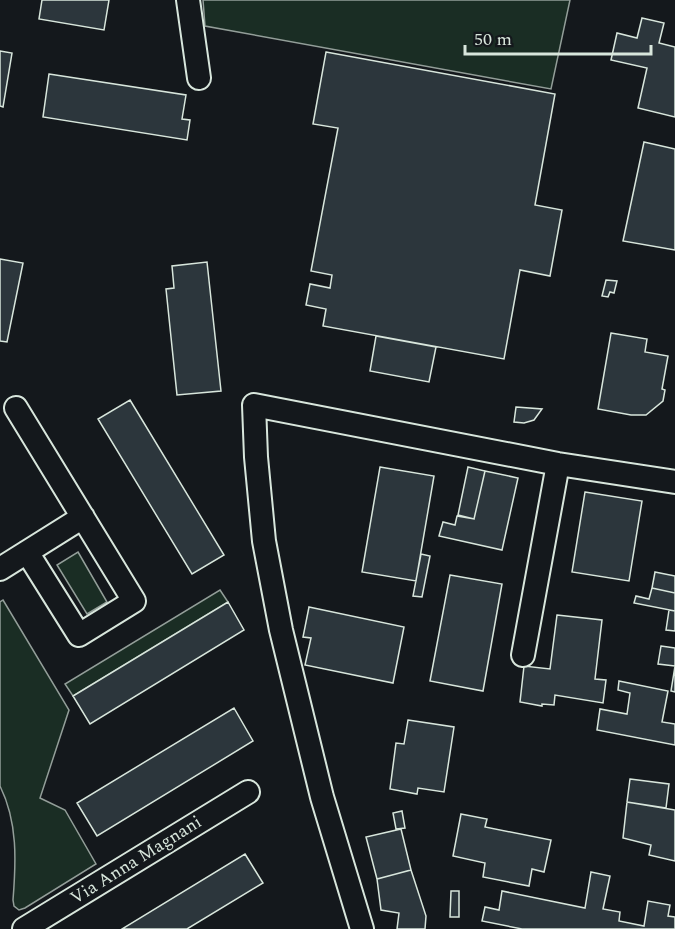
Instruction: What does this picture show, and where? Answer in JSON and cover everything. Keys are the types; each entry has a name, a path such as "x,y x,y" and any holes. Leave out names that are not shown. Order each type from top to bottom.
{"street":[{"path":"188,0 199,78"},
{"path":"362,929 322,797 280,630 264,542 254,405 558,464 675,482"},
{"path":"16,408 134,601 79,634 27,552"},
{"path":"523,655 558,464"},
{"path":"0,569 83,517"},
{"name":"Via Anna Magnani","path":"24,929 248,792"}],"green space":[{"path":"203,0 570,0 551,89 205,26"},
{"path":"78,552 107,602 87,614 57,565"},
{"path":"220,590 228,602 73,696 65,684"},
{"path":"3,600 69,710 40,798 65,810 96,864 19,910 14,906 13,900 15,857 13,828 0,786 0,602"}],"building":[{"path":"42,0 109,0 104,30 39,19"},
{"path":"642,18 664,23 659,43 675,47 675,117 638,108 647,68 611,60 617,33 637,38"},
{"path":"0,51 12,53 3,107 0,106"},
{"path":"326,52 555,94 535,205 562,210 550,276 520,270 504,359 323,326 326,309 306,305 310,284 330,288 332,275 311,271 338,128 313,124"},
{"path":"49,74 186,95 182,119 190,120 187,140 43,117"},
{"path":"644,142 675,149 675,250 623,241"},
{"path":"0,259 23,263 7,342 0,341"},
{"path":"207,262 221,391 177,395 166,289 174,288 172,266"},
{"path":"606,280 617,281 614,293 610,292 608,297 602,296"},
{"path":"611,333 647,339 645,352 668,356 662,389 665,390 663,401 646,415 631,415 598,409"},
{"path":"376,336 436,347 429,382 370,371"},
{"path":"130,400 224,555 192,574 98,419"},
{"path":"516,407 542,409 534,420 524,423 514,422"},
{"path":"380,467 434,476 416,581 362,572"},
{"path":"468,467 485,471 474,519 458,515"},
{"path":"485,471 518,478 502,550 439,536 443,522 455,525 457,516 474,519"},
{"path":"585,492 642,501 629,581 572,572"},
{"path":"421,554 430,556 422,597 413,596"},
{"path":"655,572 675,576 675,593 652,588"},
{"path":"450,575 502,584 483,691 430,681"},
{"path":"652,588 675,593 675,611 634,603 636,596 649,599"},
{"path":"228,602 244,630 90,724 73,696"},
{"path":"309,607 404,627 393,683 305,665 311,638 303,637"},
{"path":"669,610 675,611 675,631 666,630"},
{"path":"557,615 602,620 595,679 606,680 603,703 555,695 554,705 542,704 542,706 520,702 524,666 550,669"},
{"path":"661,646 675,648 675,666 658,664"},
{"path":"675,666 675,692 671,691"},
{"path":"619,681 668,691 662,722 675,724 675,745 597,730 600,709 627,714 630,693 618,690"},
{"path":"234,708 253,741 97,836 77,803"},
{"path":"408,720 454,727 444,792 418,788 417,794 390,789 396,743 404,744"},
{"path":"630,779 669,784 666,808 627,802"},
{"path":"627,802 675,810 675,861 649,855 651,845 623,838"},
{"path":"402,811 405,828 396,829 393,813"},
{"path":"461,814 487,819 485,827 551,840 544,872 532,869 529,886 483,877 485,863 453,856"},
{"path":"401,829 411,870 377,879 366,837"},
{"path":"245,854 263,883 187,929 122,929"},
{"path":"411,870 426,916 425,929 397,929 399,913 381,910 377,879"},
{"path":"591,872 610,876 603,909 620,912 619,921 644,926 648,901 670,905 668,916 675,917 675,929 522,929 482,921 485,907 499,910 502,891 585,908"},
{"path":"451,891 459,891 459,917 450,917"}]}
